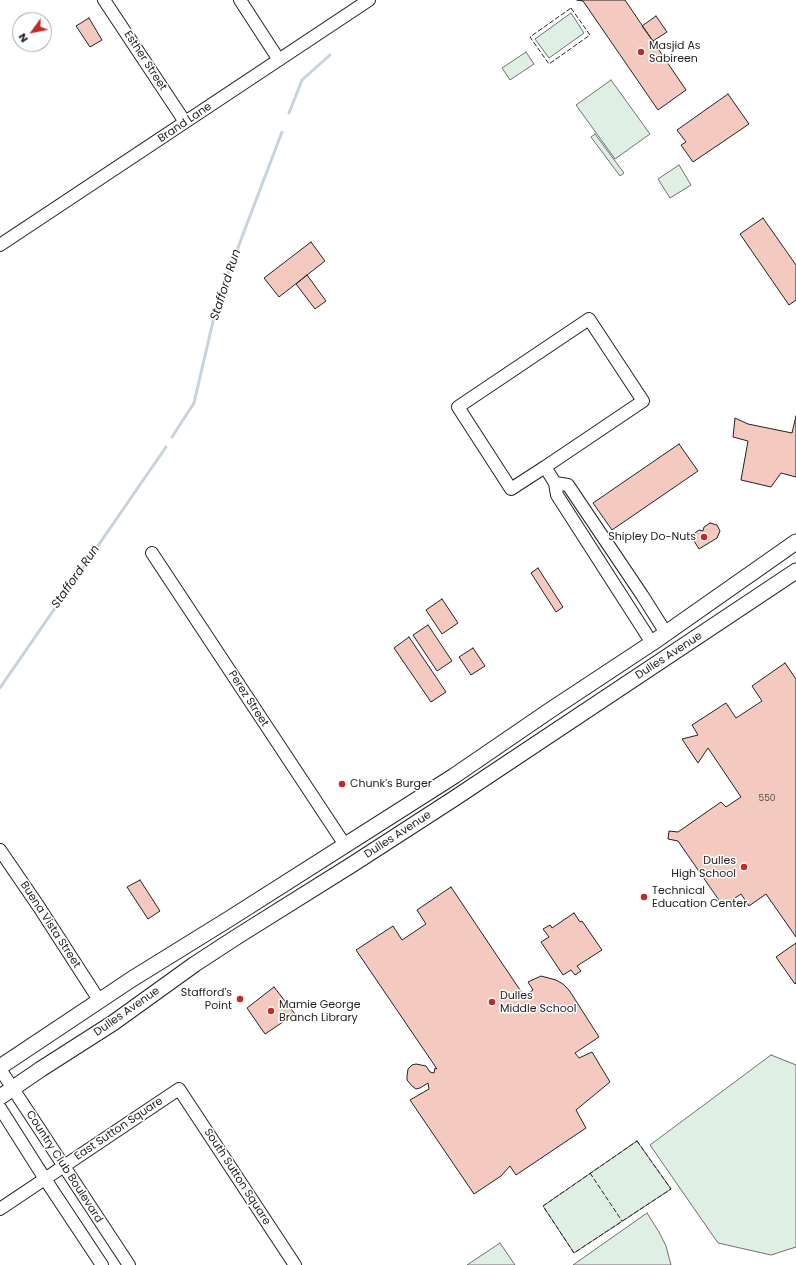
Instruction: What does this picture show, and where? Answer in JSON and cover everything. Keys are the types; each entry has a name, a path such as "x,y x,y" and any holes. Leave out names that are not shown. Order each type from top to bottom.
{"main road":[{"name":"Dulles Avenue","path":"0,1068 99,1000 454,776 652,643 796,542"},
{"name":"Dulles Avenue","path":"0,1098 41,1069 113,1023 195,964 455,798 796,571"},
{"path":"279,910 289,893 336,863 344,854 345,845"}],"street":[{"name":"Esther Street","path":"104,0 185,122"},
{"path":"240,0 279,60"},
{"name":"Brand Lane","path":"0,245 369,0"},
{"path":"589,319 643,401 545,467 511,489 458,407 589,319"},
{"path":"545,467 555,483 557,495 652,643"},
{"path":"555,483 568,485 666,633"},
{"name":"Perez Street","path":"152,553 345,845"},
{"name":"Buena Vista Street","path":"0,850 99,1000"},
{"name":"Country Club Boulevard","path":"0,1068 129,1265"},
{"name":"East Sutton Square","path":"0,1209 179,1089"},
{"name":"South Sutton Square","path":"179,1089 294,1265"},
{"name":"Country Club Boulevard","path":"0,1108 102,1265"}],"green space":[{"path":"571,13 584,33 549,58 535,39"},
{"path":"526,52 534,64 510,80 502,68"},
{"path":"611,80 650,134 615,159 576,105"},
{"path":"595,134 624,173 620,176 591,137"},
{"path":"679,165 691,185 670,198 658,179"},
{"path":"771,1055 796,1065 796,1247 771,1255 718,1243 650,1145"},
{"path":"637,1141 671,1189 574,1253 543,1206"},
{"path":"647,1213 666,1246 671,1265 573,1265"},
{"path":"500,1243 515,1265 467,1265"}],"building":[{"path":"577,0 625,0 686,90 658,110 583,1"},
{"path":"656,16 667,32 653,41 642,26"},
{"path":"89,18 102,40 90,47 76,26"},
{"path":"728,94 749,124 693,162 681,145 686,142 677,130"},
{"path":"763,218 796,265 796,300 789,305 740,234"},
{"path":"311,242 325,261 279,297 264,278"},
{"path":"307,275 326,301 315,309 296,284"},
{"path":"796,416 796,477 781,473 771,487 741,480 748,441 733,437 735,418 748,424 792,433"},
{"path":"679,444 698,471 612,530 593,503"},
{"name":"Shipley Do-Nuts","path":"710,523 717,525 720,531 717,538 699,549 691,536 699,530 703,531 704,527"},
{"path":"538,568 563,607 556,612 531,573"},
{"path":"442,599 458,623 442,634 426,610"},
{"path":"428,625 452,661 437,671 413,635"},
{"path":"409,637 446,692 431,702 394,648"},
{"path":"473,648 485,666 471,675 459,657"},
{"path":"785,663 796,679 796,937 766,894 749,906 741,894 723,906 678,841 668,839 669,831 678,832 721,802 726,807 741,797 708,748 698,763 682,739 698,735 692,725 726,703 736,718 762,701 752,686"},
{"path":"140,880 160,911 148,919 127,887"},
{"path":"451,887 524,996 533,990 528,982 541,976 556,980 569,990 599,1037 575,1053 579,1058 592,1052 610,1082 576,1110 586,1128 516,1175 510,1166 501,1176 474,1194 410,1100 429,1089 428,1083 416,1089 412,1086 407,1080 408,1069 412,1065 416,1064 426,1066 430,1072 434,1073 435,1068 437,1069 356,950 393,926 402,940 426,924 417,910"},
{"path":"574,913 580,922 582,921 602,950 577,966 581,971 575,975 571,970 563,975 541,942 549,937 543,929 550,925 552,928"},
{"path":"796,943 796,983 795,984 776,957"},
{"name":"Mamie George Branch Library","path":"274,987 295,1014 265,1034 247,1008"}],"waterway":[{"name":"Stafford Run","path":"289,113 302,80 330,55"},
{"name":"Stafford Run","path":"172,437 194,403 218,300 282,132"},
{"name":"Stafford Run","path":"0,688 166,447"}],"fence":[{"path":"571,8 590,35 549,64 530,37 571,8"},
{"path":"637,1141 671,1189 574,1253 543,1206 637,1141"},
{"path":"590,1173 622,1221"}],"place":[{"name":"Masjid As Sabireen","path":"641,52"},
{"name":"Shipley Do-Nuts","path":"704,537"},
{"name":"Chunk's Burger","path":"342,784"},
{"name":"Dulles High School","path":"744,867"},
{"name":"Technical Education Center","path":"644,897"},
{"name":"Stafford's Point","path":"240,999"},
{"name":"Dulles Middle School","path":"492,1002"},
{"name":"Mamie George Branch Library","path":"271,1011"}]}
